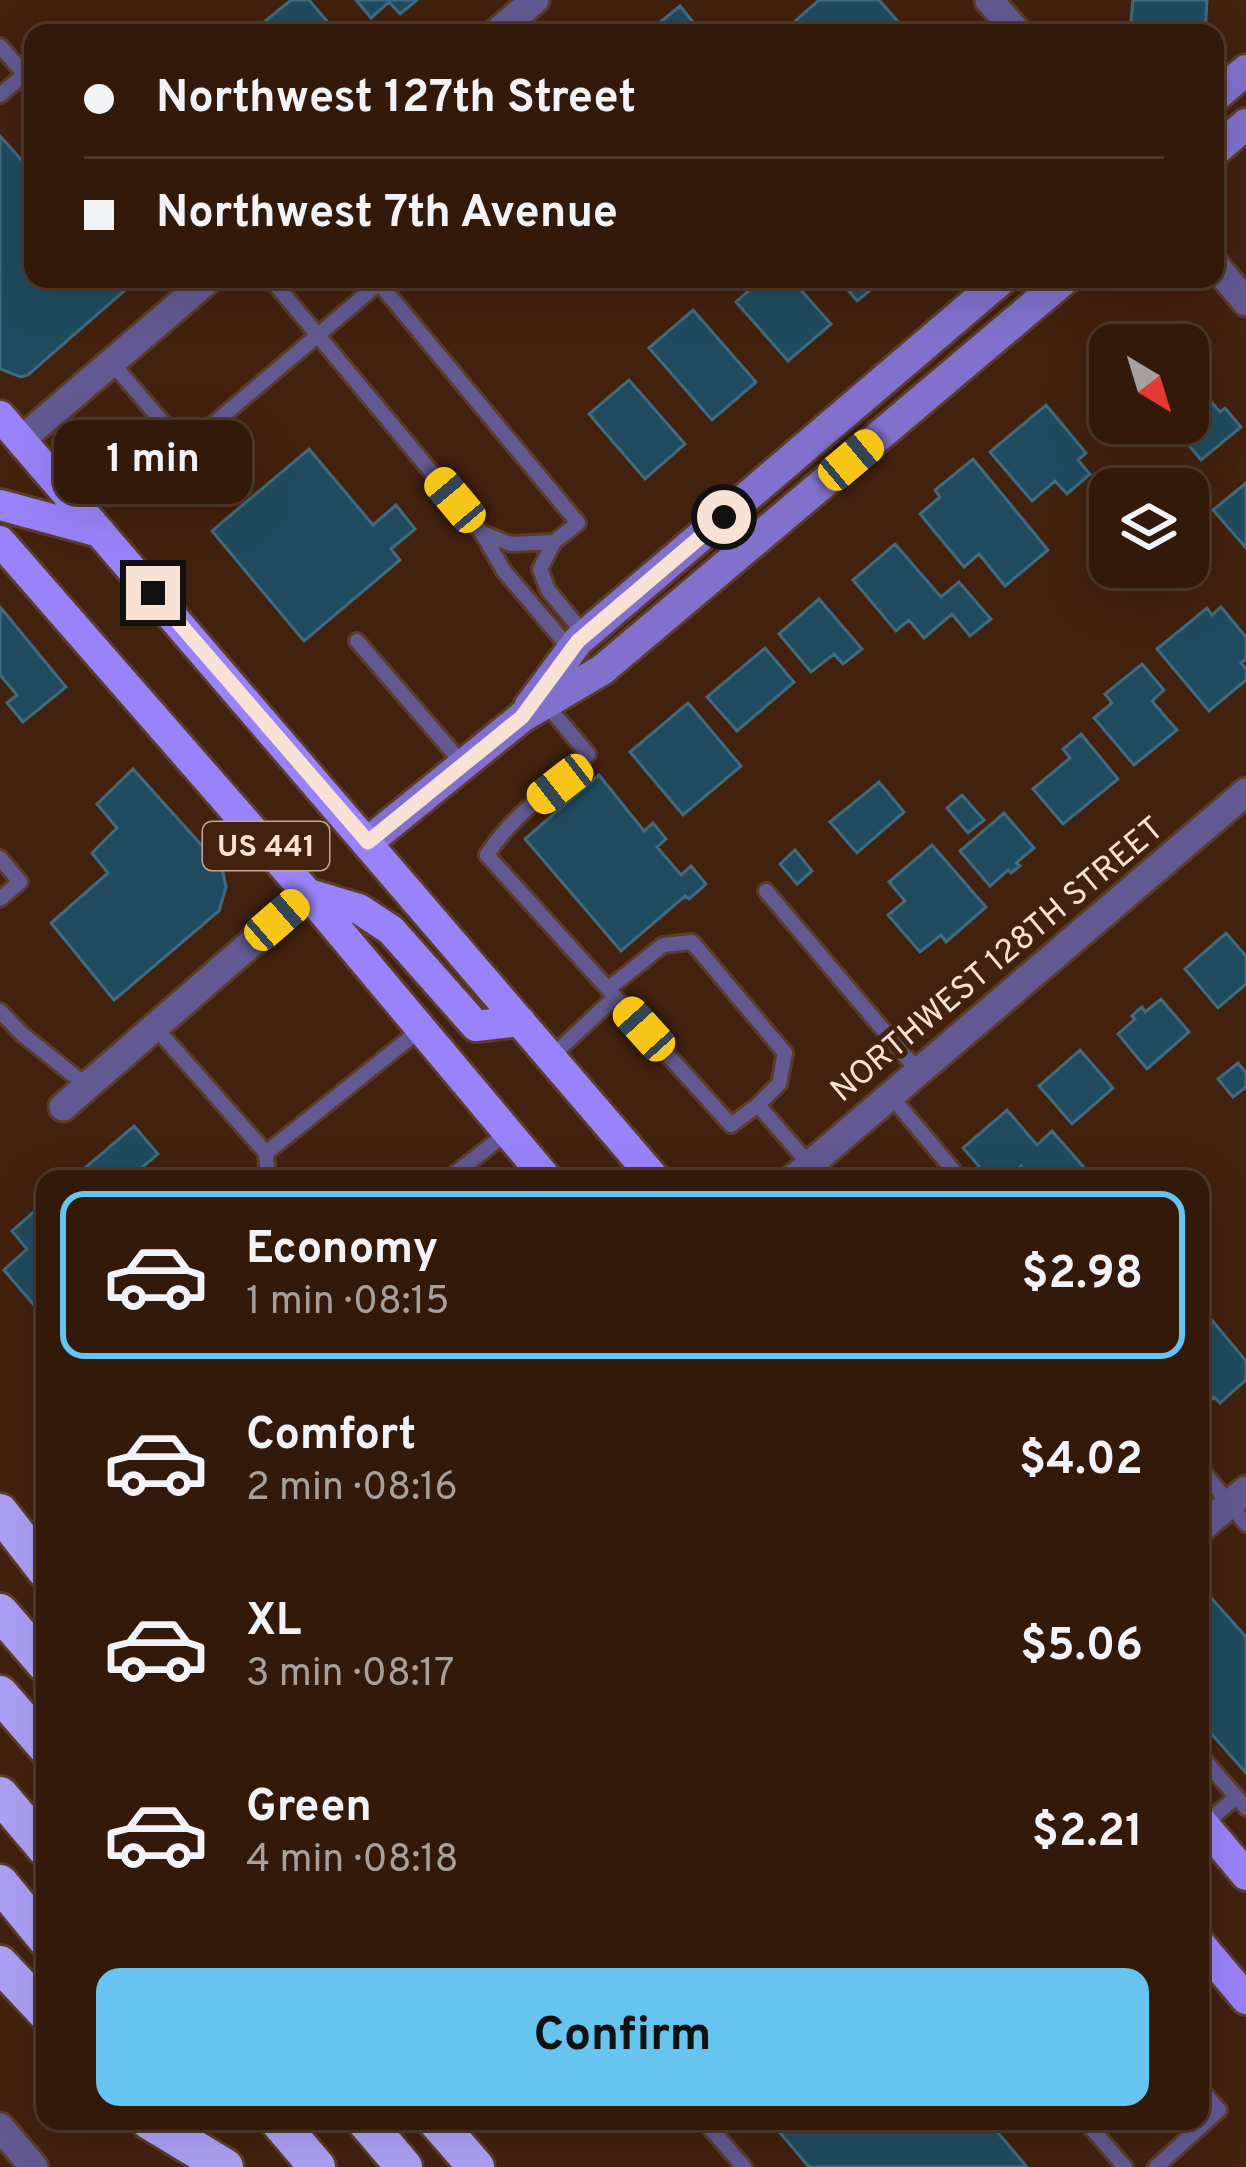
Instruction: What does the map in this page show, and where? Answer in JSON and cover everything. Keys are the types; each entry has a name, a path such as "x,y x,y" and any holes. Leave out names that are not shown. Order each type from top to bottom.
{"highway":[{"path":"0,1512 36,1558"},
{"path":"0,1612 36,1654"},
{"path":"0,1694 36,1736"},
{"path":"0,1796 36,1838"},
{"path":"0,1883 36,1927"},
{"path":"0,1964 36,2002"},
{"path":"164,2130 228,2167"},
{"path":"201,2130 228,2167"},
{"path":"286,2130 317,2167"},
{"path":"373,2130 404,2167"},
{"path":"444,2130 476,2167"}],"main road":[{"name":"US 441","path":"0,416 647,1170"},
{"path":"0,505 100,532"},
{"name":"US 441","path":"0,542 308,894 540,1170"},
{"path":"308,894 358,909 391,930 476,1026 520,1021"},
{"path":"1209,1831 1246,1875"},
{"path":"1209,1955 1246,1999"}],"street":[{"path":"507,24 535,0"},
{"path":"989,0 1010,24"},
{"path":"1224,276 1246,302"},
{"path":"21,440 196,288"},
{"path":"533,710 578,643 992,288"},
{"path":"368,842 533,710 602,670 1053,288"},
{"name":"NORTHWEST 128TH STREET","path":"803,1170 1246,792"},
{"path":"63,1107 308,894"},
{"path":"1209,1524 1240,1506"},
{"path":"0,2127 34,2167"}],"lane":[{"path":"0,46 24,73"},
{"path":"279,288 482,533 504,571 578,643"},
{"path":"111,362 185,448 373,288"},
{"path":"383,288 578,523 554,542 540,569 578,643"},
{"path":"482,533 511,544 554,542"},
{"path":"357,640 463,764"},
{"path":"533,710 588,754 560,784 504,827 487,855 612,993 731,1125 778,1084 785,1053 692,942 663,945 612,993 551,1057"},
{"path":"0,858 20,882 0,898"},
{"path":"766,891 919,1072"},
{"path":"0,1011 87,1086"},
{"path":"155,1027 266,1153 267,1170"},
{"path":"266,1153 421,1029"},
{"path":"890,1095 947,1170"},
{"path":"758,1105 800,1170"},
{"path":"459,1170 508,1132"},
{"path":"1209,1477 1240,1506"},
{"path":"1209,1766 1241,1803 1209,1819"},
{"path":"712,2130 743,2167"},
{"path":"1093,2130 1125,2167"},
{"path":"1156,2167 1197,2130"}],"building":[{"path":"291,0 309,0 329,24 262,24"},
{"path":"356,0 417,0 400,14 389,2 371,18"},
{"path":"819,0 879,0 900,24 792,24"},
{"path":"1133,0 1207,0 1206,24 1131,24"},
{"path":"680,6 695,24 658,24"},
{"path":"0,136 24,163 24,288 128,288 28,375 0,369"},
{"path":"752,288 799,288 831,324 788,361 736,302"},
{"path":"846,288 873,288 857,301"},
{"path":"693,310 756,382 712,420 649,348"},
{"path":"629,380 685,444 645,479 589,414"},
{"path":"1209,399 1220,412 1225,408 1241,427 1201,460 1188,444 1209,444"},
{"path":"1046,405 1086,453 1078,460 1089,475 1067,494 1055,481 1032,501 990,452"},
{"path":"309,449 373,525 396,505 415,529 391,549 400,560 304,641 212,531"},
{"path":"973,459 1048,550 1005,586 979,554 964,567 920,514 940,497 935,490"},
{"path":"1246,483 1246,548 1213,510"},
{"path":"895,544 941,597 959,582 991,619 970,636 952,614 924,638 909,620 896,631 853,580"},
{"path":"819,599 862,649 843,664 834,654 811,672 779,634"},
{"path":"0,607 66,687 23,722 7,703 17,695 0,675"},
{"path":"1221,607 1246,637 1246,659 1241,663 1246,680 1209,711 1157,649 1207,608 1212,615"},
{"path":"765,648 794,682 737,731 707,697"},
{"path":"1142,664 1164,690 1152,701 1177,730 1134,765 1094,718 1112,703 1105,694"},
{"path":"688,703 741,766 683,815 630,752"},
{"path":"1081,734 1118,779 1063,824 1033,789 1070,758 1063,749"},
{"path":"133,769 222,868 226,887 219,911 114,1000 51,923 108,873 92,853 117,828 97,804"},
{"path":"599,775 644,831 653,823 666,839 657,847 681,875 691,866 706,884 621,951 525,839"},
{"path":"879,782 904,812 857,853 830,822"},
{"path":"962,795 984,820 968,833 947,808"},
{"path":"1004,813 1034,848 1016,863 1020,866 990,886 960,851"},
{"path":"932,845 986,907 946,942 941,935 920,952 888,915 905,901 889,882"},
{"path":"795,850 812,871 797,884 780,864"},
{"path":"1226,933 1246,956 1246,984 1218,1008 1185,969"},
{"path":"1161,999 1189,1032 1147,1069 1118,1034 1137,1011 1142,1007 1145,1012"},
{"path":"1080,1050 1113,1088 1072,1124 1039,1086"},
{"path":"1238,1063 1246,1073 1246,1087 1233,1097 1218,1079"},
{"path":"1007,1110 1037,1145 1052,1131 1086,1170 1024,1170 1021,1166 982,1170 963,1148"},
{"path":"134,1126 158,1154 139,1170 83,1170"},
{"path":"36,1210 36,1307 4,1270 27,1249 12,1231"},
{"path":"1209,1317 1246,1361 1246,1380 1220,1403 1214,1397 1209,1401"},
{"path":"1209,1595 1246,1637 1246,1773 1209,1731"},
{"path":"778,2130 996,2130 1027,2167 809,2167"}],"route":[{"path":"153,593 368,842 522,717 578,641 724,517"}]}
